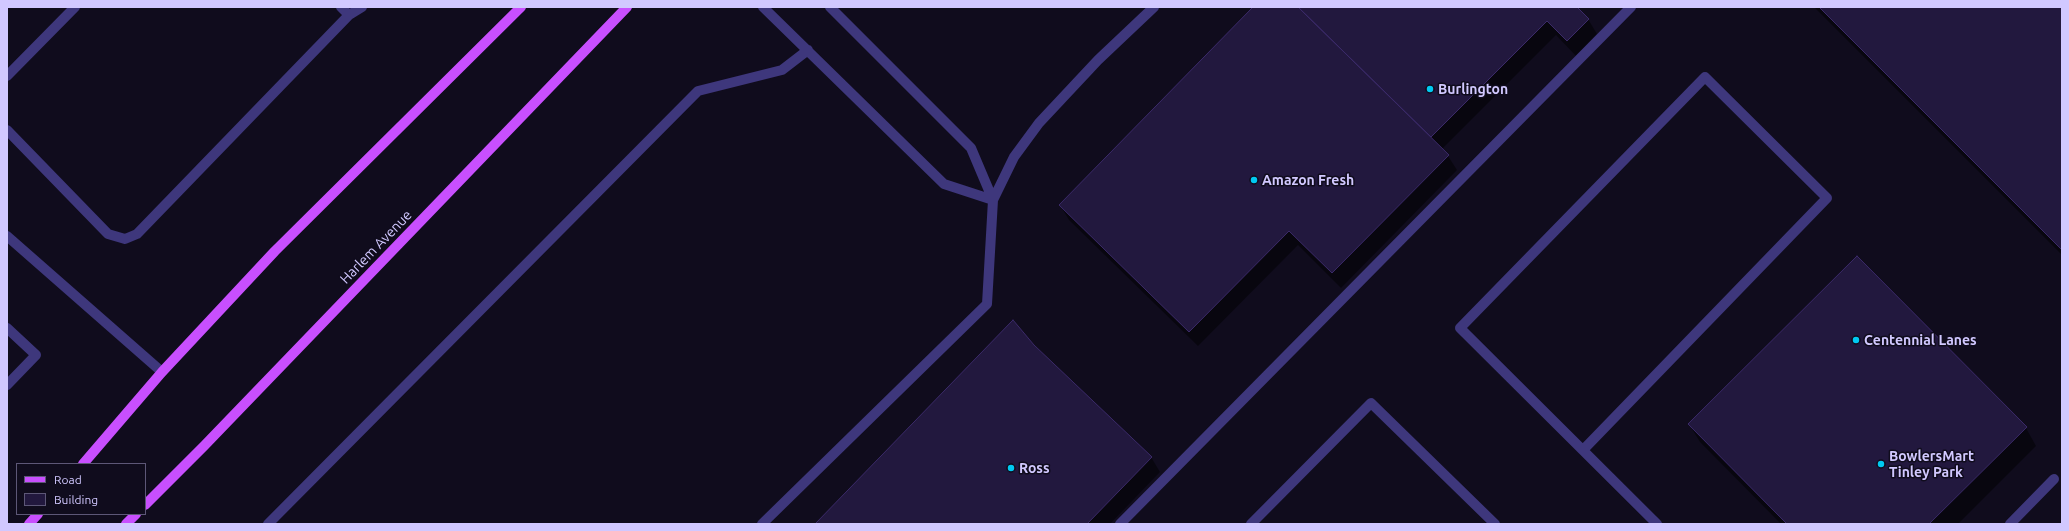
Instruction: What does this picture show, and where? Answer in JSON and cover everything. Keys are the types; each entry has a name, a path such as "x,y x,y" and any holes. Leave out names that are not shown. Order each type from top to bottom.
{"main road":[{"path":"84,463 162,372 275,251 521,7"},
{"name":"Harlem Avenue","path":"146,504 204,446 627,7"},
{"path":"29,524 37,515"},
{"path":"126,524 135,515"}],"lane":[{"path":"7,76 75,7"},
{"path":"341,7 349,15"},
{"path":"7,130 108,234 125,239 137,234 349,15 362,7"},
{"path":"763,7 944,184 993,200"},
{"path":"830,7 971,148 993,200"},
{"path":"762,524 988,304 993,200 1014,157 1039,123 1098,60 1154,7"},
{"path":"1120,524 1631,7"},
{"path":"268,524 698,91 782,70 808,50"},
{"path":"1583,450 1827,198 1705,77 1460,328 1657,524"},
{"path":"7,236 162,372"},
{"path":"7,328 36,355 7,385"},
{"path":"1251,524 1371,403 1495,524"},
{"path":"2010,524 2054,479"}],"building":[{"name":"Amazon Fresh","path":"1253,7 1298,7 1449,155 1332,273 1289,231 1189,332 1059,205"},
{"name":"Burlington","path":"1298,7 1577,7 1589,19 1567,41 1547,21 1431,137"},
{"path":"1819,7 2062,7 2062,250"},
{"name":"Centennial Lanes","path":"1857,256 2027,427 1929,524 1787,524 1688,424"},
{"path":"1013,320 1034,345 1152,457 1087,524 815,524"}],"place":[{"name":"Burlington","path":"1430,89"},
{"name":"Amazon Fresh","path":"1254,180"},
{"name":"Centennial Lanes","path":"1856,340"},
{"name":"BowlersMart Tinley Park","path":"1881,464"},
{"name":"Ross","path":"1011,468"}]}
